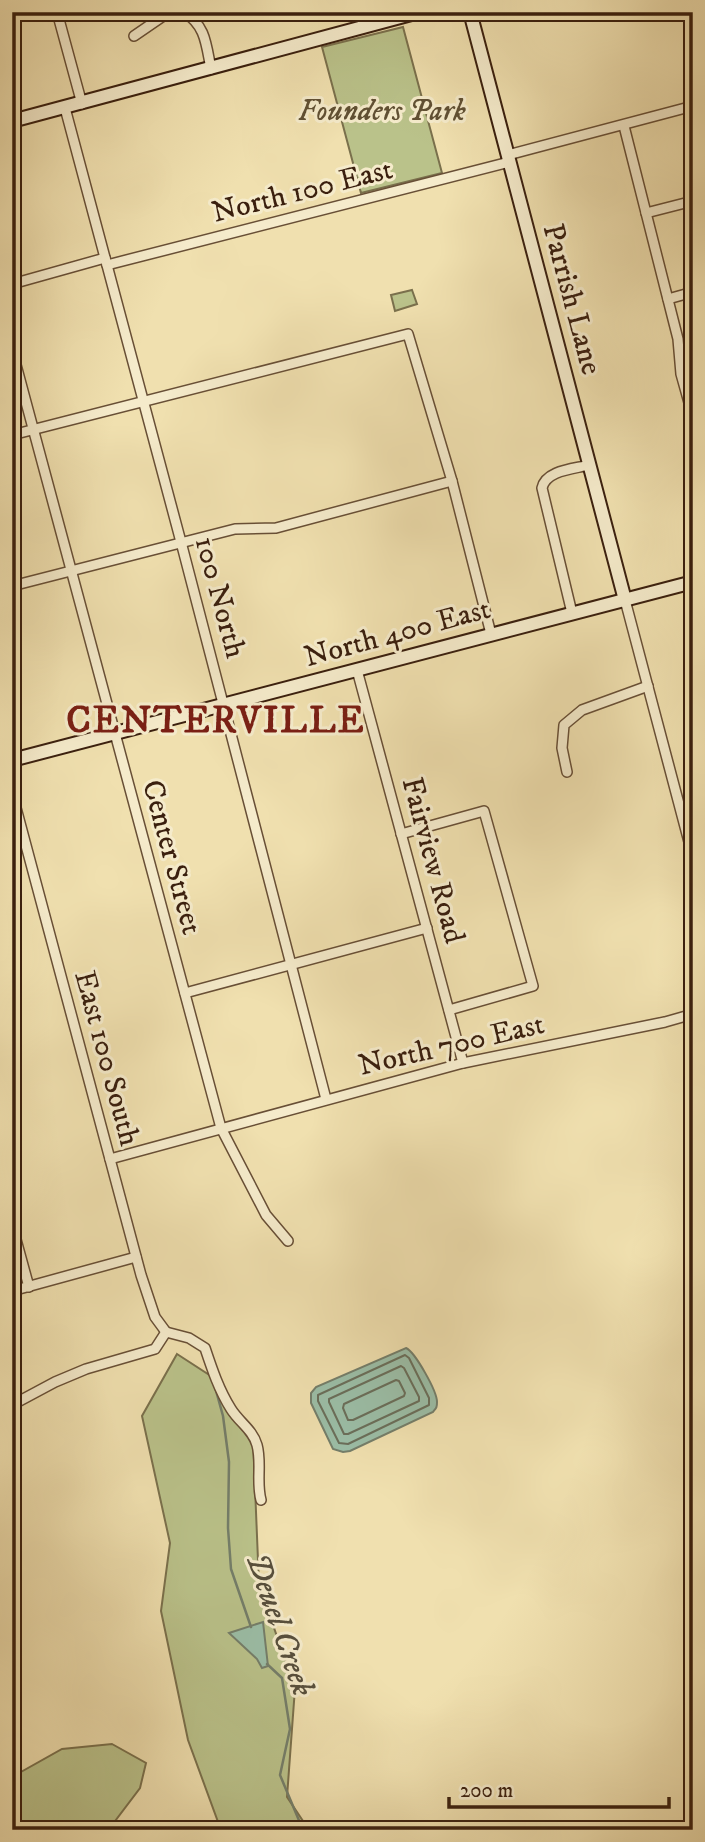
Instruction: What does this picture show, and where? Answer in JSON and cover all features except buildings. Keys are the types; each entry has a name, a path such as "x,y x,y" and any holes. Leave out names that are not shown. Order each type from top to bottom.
{"street":[{"path":"57,12 82,103"},
{"path":"134,36 169,12"},
{"path":"184,12 198,21 211,69"},
{"path":"360,12 364,27"},
{"path":"12,121 419,12"},
{"name":"Parrish Lane","path":"470,12 625,600"},
{"name":"North 100 East","path":"12,284 508,159 693,106"},
{"name":"100 North","path":"65,108 326,1099"},
{"path":"624,126 678,339 681,374 693,417"},
{"path":"646,213 693,201"},
{"path":"668,299 693,292"},
{"path":"12,435 408,334 452,481 491,634"},
{"name":"Center Street","path":"12,350 221,1128 266,1215 288,1241"},
{"path":"572,613 542,495 544,481 554,474 589,464"},
{"path":"12,586 235,529 276,528 452,481"},
{"name":"North 400 East","path":"12,760 693,582"},
{"path":"625,600 693,857"},
{"name":"Fairview Road","path":"357,670 464,1063"},
{"path":"567,772 562,748 564,724 582,710 648,686"},
{"name":"East 100 South","path":"12,793 136,1257 155,1317 166,1332"},
{"path":"401,834 484,811 533,986 449,1010"},
{"path":"185,993 427,928"},
{"name":"North 700 East","path":"110,1159 464,1063 693,1014"},
{"path":"12,1224 29,1287"},
{"path":"12,1291 136,1257"},
{"path":"12,1405 86,1369 155,1349 166,1332 189,1338 205,1348 217,1382 232,1410 249,1430 257,1445 258,1490 261,1500"}],"green space":[{"name":"Founders Park","path":"403,27 442,173 361,193 322,47"},
{"path":"412,290 417,304 395,311 391,295"},
{"path":"177,1354 217,1380 253,1438 259,1585 295,1688 287,1797 309,1830 221,1830 188,1740 161,1611 170,1543 142,1416"},
{"path":"112,1744 146,1763 140,1788 109,1829 12,1830 12,1777 62,1749"}],"water":[{"path":"406,1348 430,1381 436,1397 436,1409 350,1451 333,1449 311,1403 311,1393 316,1387"},
{"path":"263,1622 268,1666 262,1668 257,1659 229,1633"}],"waterway":[{"name":"Deuel Creek","path":"215,1387 223,1416 229,1462 228,1528 231,1569 251,1627"},
{"name":"Deuel Creek","path":"267,1664 282,1678 290,1729 280,1775 303,1830"}],"district":[{"name":"CENTERVILLE","path":"216,719"}]}
